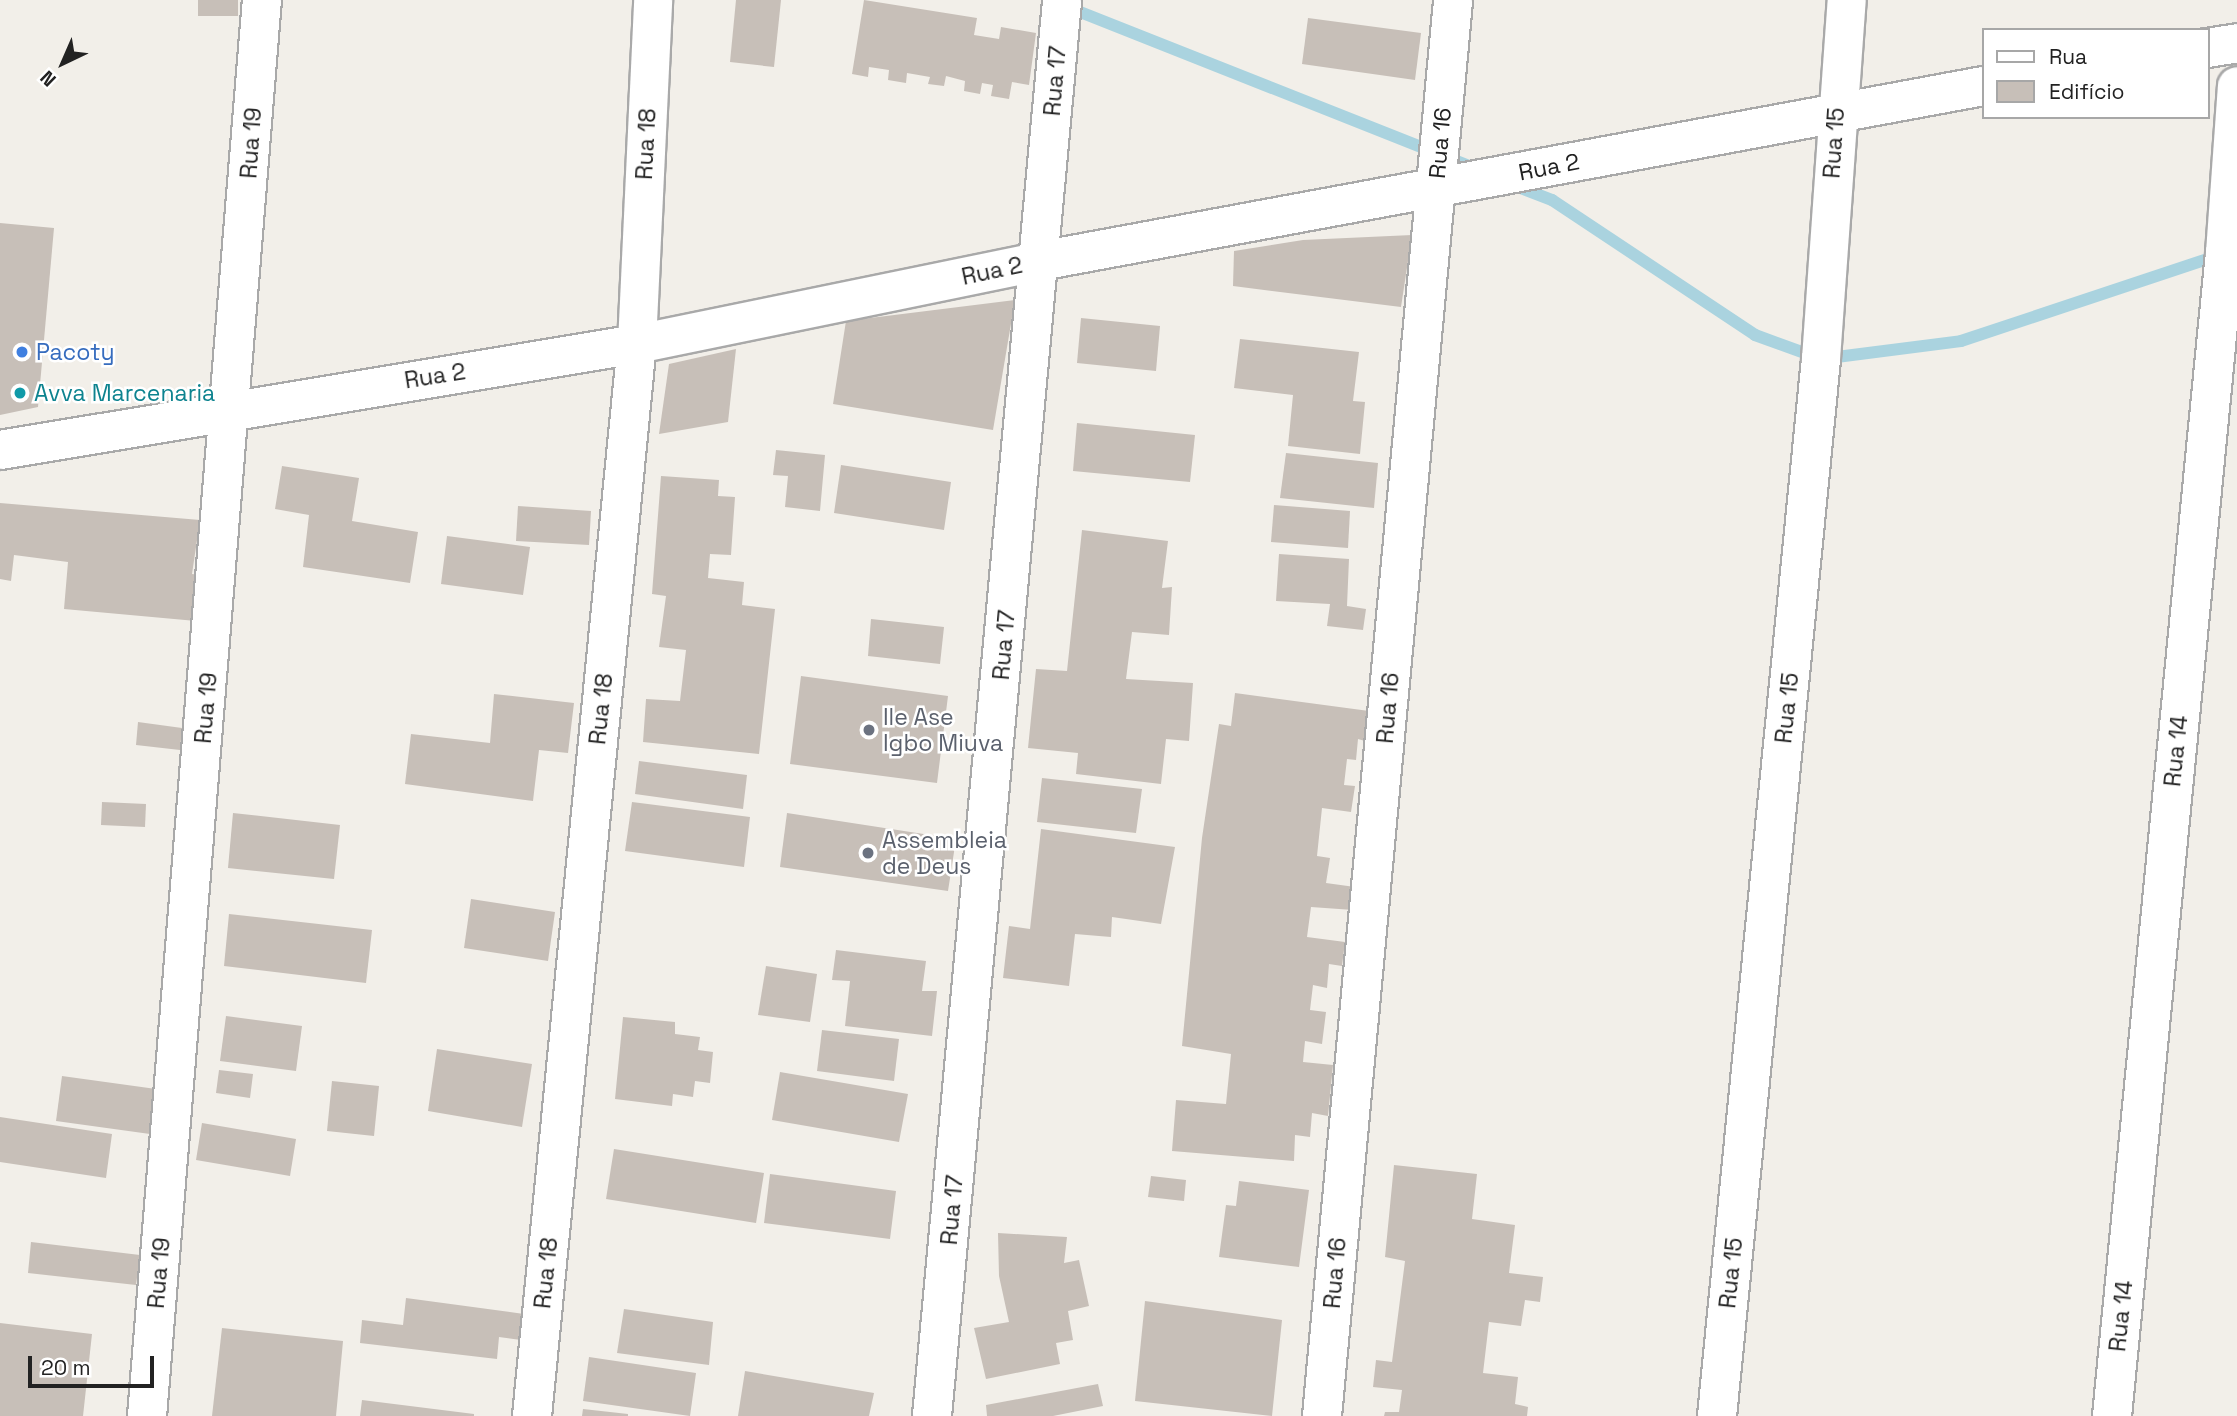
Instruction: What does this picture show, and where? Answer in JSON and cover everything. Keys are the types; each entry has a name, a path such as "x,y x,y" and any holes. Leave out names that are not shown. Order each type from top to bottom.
{"street":[{"name":"Rua 19","path":"147,1416 231,409 262,0"},
{"name":"Rua 18","path":"532,1416 637,344 653,0"},
{"name":"Rua 17","path":"932,1416 1062,0"},
{"name":"Rua 16","path":"1322,1416 1453,0"},
{"name":"Rua 15","path":"1717,1416 1821,359 1836,111 1847,0"},
{"path":"2209,48 2237,43"},
{"name":"Rua 2","path":"0,450 231,409 637,344 1040,261 1836,111 1982,86"},
{"name":"Rua 14","path":"2112,1416 2225,253 2237,86"}],"building":[{"path":"198,0 238,0 238,16 198,16"},
{"path":"736,0 781,0 774,67 730,62"},
{"path":"864,0 977,18 974,35 999,39 1001,27 1036,33 1029,85 1012,82 1009,99 991,96 993,85 982,83 980,94 964,91 965,81 946,76 944,86 928,84 930,77 907,73 906,83 888,80 889,70 869,67 868,77 852,74"},
{"path":"1308,18 1421,33 1415,80 1302,64"},
{"path":"0,223 54,228 38,407 0,415"},
{"path":"1412,235 1401,307 1233,286 1234,251 1303,240"},
{"path":"1015,300 993,430 833,404 846,321"},
{"path":"1081,318 1160,326 1156,371 1077,363"},
{"path":"1240,339 1359,352 1353,401 1365,402 1360,454 1288,446 1293,395 1234,388"},
{"path":"736,349 728,422 659,434 669,364"},
{"path":"1077,423 1195,435 1190,482 1073,471"},
{"path":"776,450 825,455 820,511 785,507 788,476 773,475"},
{"path":"1286,453 1378,463 1374,508 1280,498"},
{"path":"841,465 951,482 944,530 834,513"},
{"path":"282,466 359,478 352,521 418,532 410,583 303,567 309,515 275,509"},
{"path":"661,476 719,480 718,496 735,497 731,555 710,554 708,578 744,582 742,605 775,609 759,754 643,742 646,699 680,701 686,650 659,647 666,596 652,594"},
{"path":"0,503 200,520 192,574 200,575 196,621 64,609 68,562 14,555 11,581 0,579"},
{"path":"1274,505 1350,511 1348,548 1271,542"},
{"path":"518,506 591,511 589,545 516,541"},
{"path":"1082,530 1168,541 1162,588 1172,587 1169,635 1132,632 1126,679 1193,683 1189,741 1166,739 1161,784 1076,774 1078,753 1028,748 1036,669 1067,671"},
{"path":"447,536 530,547 523,595 441,584"},
{"path":"1279,554 1349,559 1347,606 1366,609 1363,630 1327,626 1330,604 1276,601"},
{"path":"871,619 944,627 940,664 868,656"},
{"name":"Ile Ase Igbo Miuva","path":"801,676 948,696 937,783 790,764"},
{"path":"1235,693 1369,711 1365,741 1358,739 1356,760 1347,759 1344,785 1355,786 1351,812 1322,808 1317,856 1330,858 1326,883 1355,887 1353,910 1311,907 1307,937 1345,942 1342,966 1329,964 1327,988 1313,985 1310,1010 1326,1012 1322,1044 1305,1041 1303,1062 1333,1065 1328,1116 1312,1113 1310,1137 1295,1135 1294,1161 1172,1151 1176,1100 1226,1104 1231,1054 1182,1046 1202,838 1219,724 1231,726"},
{"path":"494,694 574,703 568,753 539,750 533,801 405,784 411,734 490,743"},
{"path":"138,722 182,728 180,750 136,745"},
{"path":"639,761 747,775 743,809 635,794"},
{"path":"1042,778 1142,789 1136,833 1037,822"},
{"path":"102,802 146,804 145,827 101,825"},
{"path":"632,802 750,817 744,867 625,851"},
{"path":"233,813 340,825 334,879 228,868"},
{"name":"Assembleia de Deus","path":"787,813 956,839 948,891 780,867"},
{"path":"1041,829 1175,847 1161,924 1112,917 1111,937 1075,934 1069,986 1003,978 1009,926 1030,929"},
{"path":"471,899 555,912 548,961 464,948"},
{"path":"229,914 372,930 366,983 224,966"},
{"path":"836,950 926,961 922,991 937,991 932,1036 845,1026 850,981 832,980"},
{"path":"766,966 817,974 810,1022 758,1015"},
{"path":"226,1016 302,1026 296,1071 220,1061"},
{"path":"623,1017 675,1022 675,1034 700,1037 698,1050 713,1052 710,1083 695,1081 693,1097 673,1094 672,1106 615,1099"},
{"path":"822,1030 899,1039 894,1081 817,1071"},
{"path":"437,1049 532,1064 522,1127 428,1111"},
{"path":"219,1070 253,1074 250,1098 216,1093"},
{"path":"780,1072 908,1094 899,1142 772,1120"},
{"path":"62,1076 156,1089 150,1134 56,1121"},
{"path":"332,1081 379,1086 374,1136 327,1131"},
{"path":"0,1117 112,1134 106,1178 0,1162"},
{"path":"202,1123 296,1139 290,1176 196,1160"},
{"path":"614,1149 764,1173 756,1223 606,1199"},
{"path":"1394,1165 1477,1174 1472,1219 1515,1225 1509,1273 1543,1277 1540,1302 1525,1300 1521,1326 1489,1322 1483,1373 1518,1377 1515,1404 1528,1407 1527,1416 1384,1416 1385,1412 1399,1412 1402,1390 1373,1387 1376,1360 1392,1362 1405,1261 1385,1257"},
{"path":"770,1174 896,1191 890,1239 764,1223"},
{"path":"1151,1176 1186,1180 1184,1201 1148,1197"},
{"path":"1239,1181 1309,1190 1299,1267 1219,1257 1226,1205 1236,1206"},
{"path":"998,1233 1067,1237 1064,1263 1079,1260 1089,1306 1068,1311 1073,1340 1056,1343 1060,1364 986,1379 974,1328 1009,1322 999,1276"},
{"path":"31,1242 140,1255 136,1285 28,1273"},
{"path":"406,1298 524,1314 521,1340 499,1337 497,1359 360,1343 362,1320 403,1325"},
{"path":"1145,1301 1282,1320 1272,1416 1135,1401"},
{"path":"624,1309 713,1322 709,1365 617,1353"},
{"path":"0,1323 92,1334 83,1416 0,1416"},
{"path":"222,1328 343,1341 336,1416 212,1416"},
{"path":"589,1357 696,1373 690,1416 583,1401"},
{"path":"745,1371 874,1393 869,1416 738,1416"},
{"path":"1098,1384 1103,1406 1053,1416 987,1416 986,1405"},
{"path":"362,1400 474,1414 474,1416 360,1416"},
{"path":"583,1409 628,1414 628,1416 582,1416"}],"waterway":[{"path":"1065,6 1477,169"},
{"path":"1513,185 1552,200 1755,335 1821,359 1961,341 2220,255"}],"place":[{"name":"Pacoty","path":"22,352"},
{"name":"Avva Marcenaria","path":"20,393"},
{"name":"Ile Ase Igbo Miuva","path":"869,730"},
{"name":"Assembleia de Deus","path":"868,853"}]}
